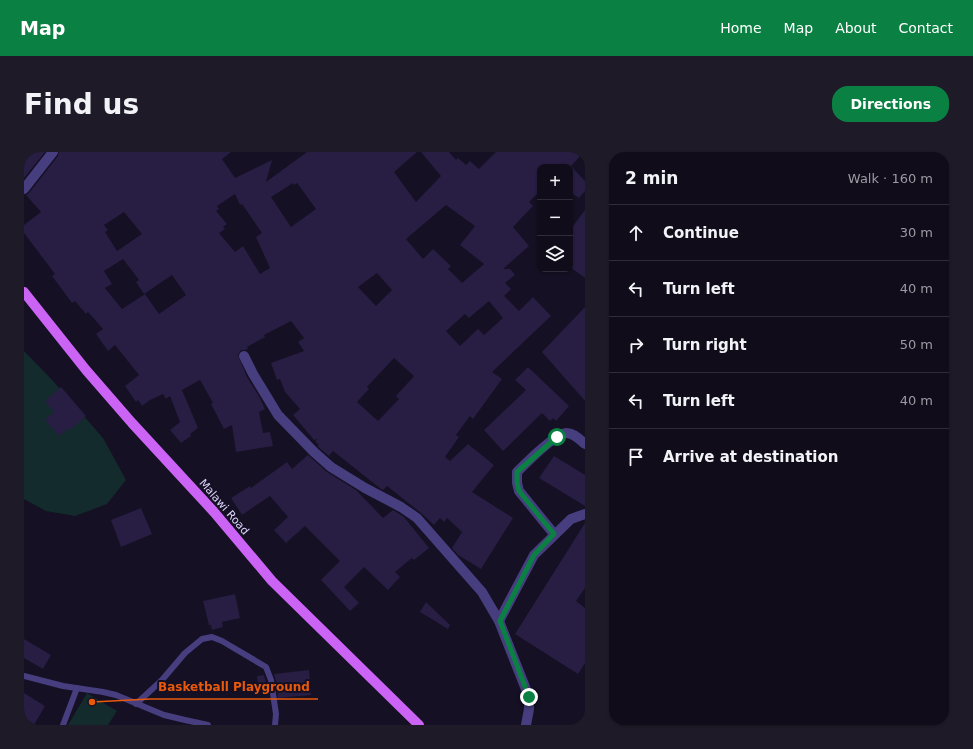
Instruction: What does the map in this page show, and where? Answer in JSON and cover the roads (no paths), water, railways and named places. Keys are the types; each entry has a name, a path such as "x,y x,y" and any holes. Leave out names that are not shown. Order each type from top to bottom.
{"main road":[{"name":"Malawi Road","path":"24,292 86,370 132,423 214,512 272,581 419,725"}],"street":[{"path":"24,189 53,152"},
{"path":"244,356 278,415 314,452 330,467 401,507 417,518 482,592 500,621 529,697 530,709 526,725"},
{"path":"554,534 519,491 517,472 543,448 557,437 565,433 573,434 585,444"},
{"path":"500,621 534,555 571,519 585,514"}],"lane":[{"path":"136,704 162,680 185,653 202,638 212,637 222,641 266,667 271,680 276,714 275,725"},
{"path":"24,676 56,684 103,692 164,715 208,725"},
{"path":"63,725 77,688"}],"place":[{"name":"Basketball Playground","path":"92,702"}]}
